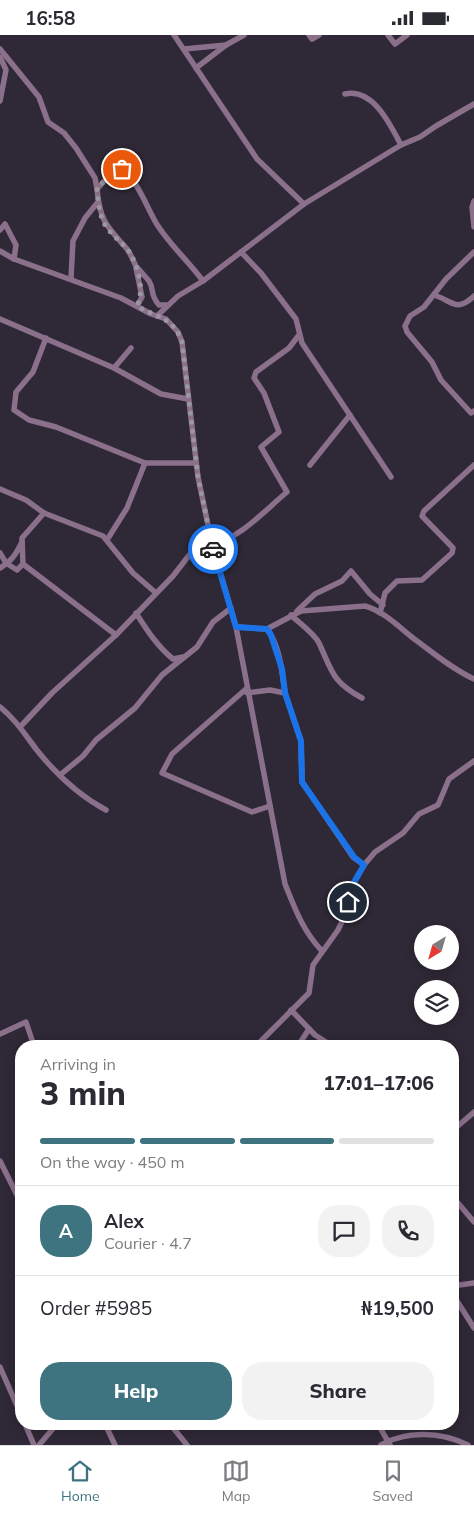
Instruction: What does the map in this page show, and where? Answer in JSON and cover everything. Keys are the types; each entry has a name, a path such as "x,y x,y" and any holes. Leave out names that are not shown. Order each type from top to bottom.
{"street":[{"path":"174,35 257,159 298,195 304,204"},
{"path":"196,68 226,45 244,35"},
{"path":"309,35 312,39 319,35"},
{"path":"388,35 395,44 407,35"},
{"path":"184,49 226,45"},
{"path":"0,49 40,97 48,122 64,133 76,148 95,178 98,202 104,223 128,251 136,266 151,284 151,295 154,299 159,305 168,305"},
{"path":"0,57 6,70 0,101"},
{"path":"345,94 356,93 368,97 401,145"},
{"path":"157,316 178,296 203,281 304,204 401,145 420,137 474,104"},
{"path":"97,189 116,167 122,169 133,180 158,226 203,281"},
{"path":"474,201 474,227"},
{"path":"71,278 73,241 85,218 98,202"},
{"path":"0,230 5,225 16,245 14,259"},
{"path":"0,251 14,259 71,278 137,306 171,323 182,342 196,463 211,543 236,627 285,884 299,921 309,937 322,951"},
{"path":"241,252 261,273 296,319 302,343 391,477"},
{"path":"474,252 446,279 424,307 406,321 407,332 432,362 441,380 471,413 474,411"},
{"path":"136,266 142,297 137,306"},
{"path":"434,295 458,306 463,305 474,296"},
{"path":"0,319 114,368 161,394 188,399"},
{"path":"20,727 52,693 116,635 173,576 197,545 222,542 239,533 287,493 261,447 280,432 264,393 254,378 256,372 289,348 299,335"},
{"path":"46,338 33,372 16,392 14,410 29,420 56,427 145,463 196,463"},
{"path":"114,368 131,348"},
{"path":"310,465 350,415"},
{"path":"107,540 127,508 145,463"},
{"path":"380,613 385,593 397,581 422,580 452,553 453,547 422,515 474,465"},
{"path":"0,489 26,499 44,513 92,530 107,540 133,573 156,593"},
{"path":"0,567 8,564 15,556 22,538 44,513"},
{"path":"22,541 24,564 116,635"},
{"path":"0,553 8,564 17,570 24,564"},
{"path":"236,627 267,629 293,614 315,594 342,581 351,571 382,605"},
{"path":"372,595 385,593"},
{"path":"293,614 359,606 372,608 427,649 474,679"},
{"path":"60,775 83,756 96,740 135,708 162,675 197,647 213,622 231,608"},
{"path":"136,613 148,633 165,653 173,659 185,657"},
{"path":"293,614 319,642 328,666 338,682 347,690 362,698"},
{"path":"267,629 271,635 282,669 285,693 301,741 302,784 354,857 364,865"},
{"path":"270,806 252,812 162,773 172,754 247,691 270,690 285,693"},
{"path":"0,707 20,727 35,748 60,775 90,801 106,809"},
{"path":"262,1040 309,993 313,965 338,930 346,913 349,891 364,865 375,852 403,833 419,814 434,809 438,805 449,779 474,761"},
{"path":"291,1010 309,1029 324,1040"},
{"path":"0,1034 26,1022 32,1040"},
{"path":"302,1040 309,1029"},
{"path":"459,1125 474,1112"},
{"path":"0,1162 15,1192"},
{"path":"459,1204 474,1222"},
{"path":"459,1285 474,1283"},
{"path":"459,1304 474,1328"},
{"path":"0,1367 15,1401"},
{"path":"28,1430 34,1445"},
{"path":"39,1445 52,1430"},
{"path":"108,1430 114,1445"},
{"path":"175,1430 187,1445"},
{"path":"381,1430 389,1443"},
{"path":"381,1445 420,1433 468,1445"}],"way so far":[{"path":"122,169 116,167 97,189 98,206 104,223 128,251 136,266 142,297 137,306 151,314 166,319 178,332 182,342 198,477 213,549"}],"route":[{"path":"213,549 236,627 253,630 267,629 271,635 282,669 285,693 301,741 302,784 354,857 364,865 349,891 348,902"}]}
